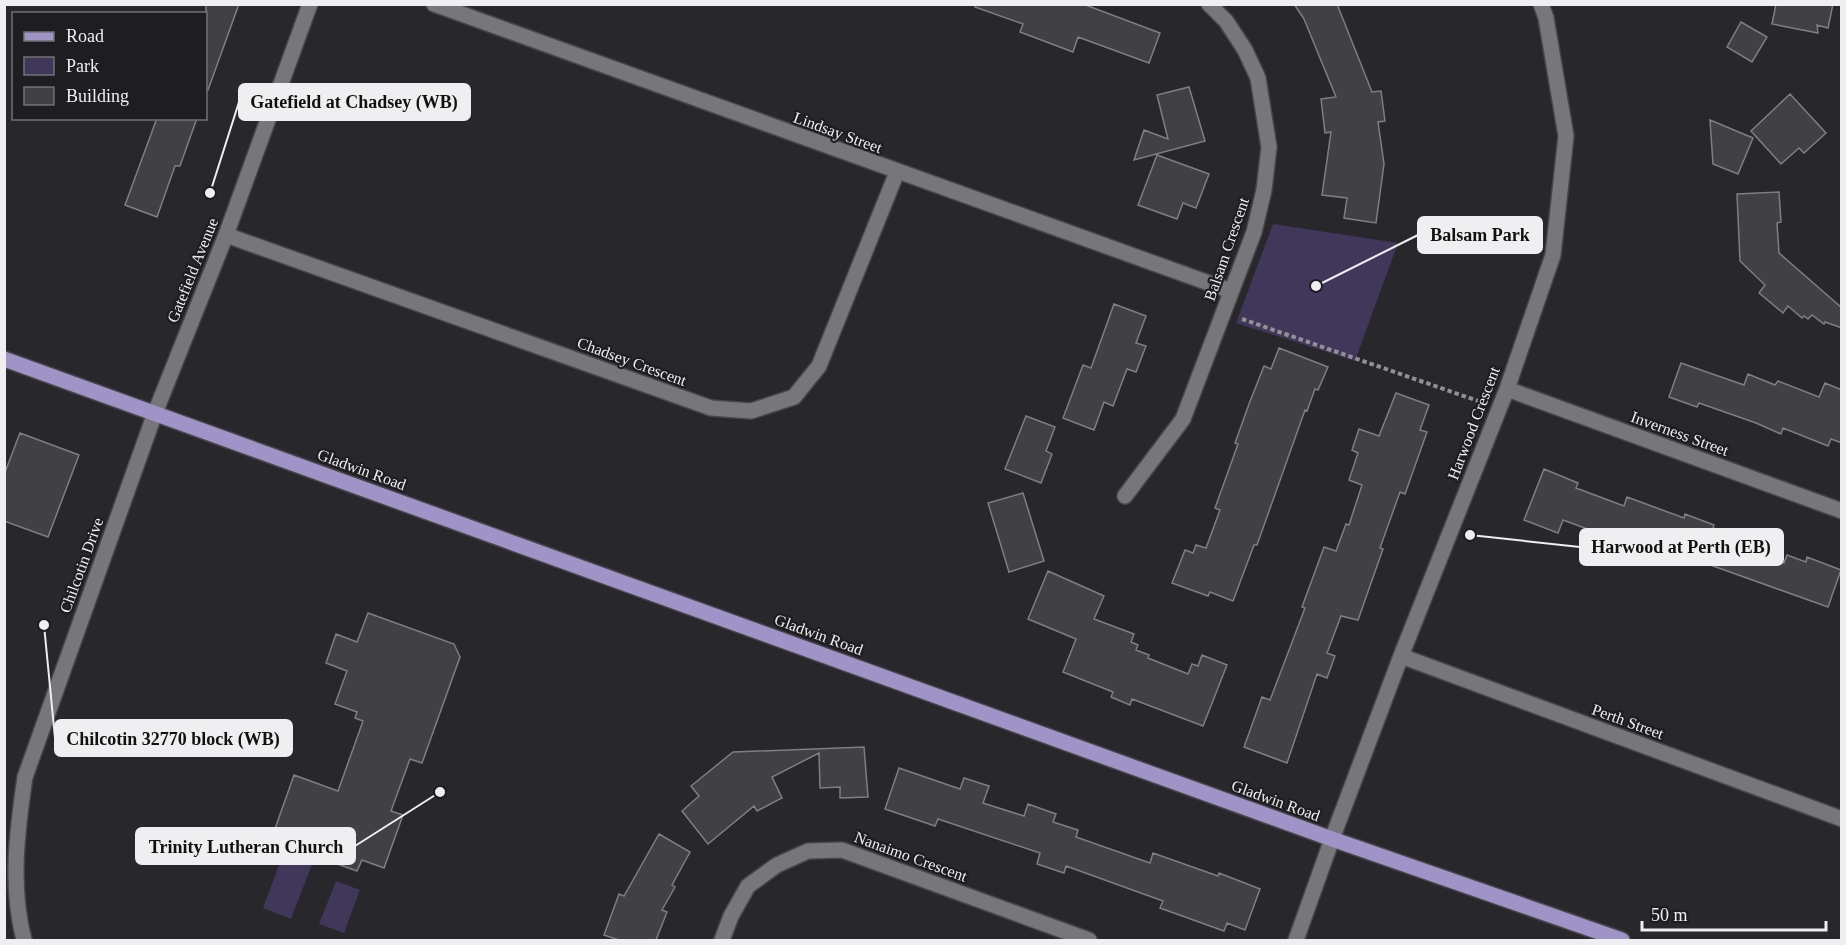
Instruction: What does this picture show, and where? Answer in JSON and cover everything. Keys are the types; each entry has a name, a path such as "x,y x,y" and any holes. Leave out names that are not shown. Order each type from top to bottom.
{"main road":[{"name":"Gladwin Road","path":"4,359 1332,839 1622,940"}],"street":[{"name":"Gatefield Avenue","path":"154,413 226,235 310,4"},
{"name":"Lindsay Street","path":"434,4 1231,291"},
{"name":"Balsam Crescent","path":"1125,496 1182,419 1254,232 1264,190 1269,147 1258,78 1245,50 1226,21 1209,4"},
{"name":"Harwood Crescent","path":"1332,839 1401,656 1507,389 1553,255 1566,136 1546,18 1541,4"},
{"name":"Chadsey Crescent","path":"226,235 711,408 751,411 794,397 819,366 897,172"},
{"name":"Inverness Street","path":"1507,389 1842,511"},
{"name":"Chilcotin Drive","path":"24,940 16,876 17,829 25,777 154,413"},
{"name":"Perth Street","path":"1401,656 1842,819"},
{"path":"1296,940 1332,839"},
{"name":"Nanaimo Crescent","path":"722,940 731,916 748,886 777,866 808,851 842,850 1057,935 1089,940"}],"path":[{"path":"1223,312 1499,409"}],"green space":[{"path":"1273,224 1398,243 1355,361 1236,323"},
{"path":"285,849 314,859 291,919 263,908"},
{"path":"336,881 360,890 344,933 319,924"}],"building":[{"path":"206,4 239,4 208,90 207,12"},
{"path":"975,4 1083,4 1160,33 1149,63 1078,37 1073,52 1020,32 1023,24 975,7"},
{"path":"1294,4 1337,4 1372,92 1381,91 1385,121 1378,122 1384,164 1376,223 1344,218 1347,198 1322,195 1331,132 1325,133 1321,99 1336,97 1304,19"},
{"path":"1776,4 1833,4 1828,28 1817,25 1818,33 1772,24"},
{"path":"1741,22 1767,37 1752,62 1727,47"},
{"path":"1189,87 1205,141 1134,160 1144,130 1168,139 1157,95"},
{"path":"1790,94 1826,133 1804,153 1799,148 1781,164 1751,131"},
{"path":"156,120 196,120 180,166 175,166 157,217 125,205"},
{"path":"1710,120 1753,138 1738,174 1713,164"},
{"path":"1157,155 1209,174 1196,208 1183,203 1177,219 1138,205"},
{"path":"1779,192 1781,222 1777,223 1779,253 1842,308 1842,328 1825,322 1824,324 1812,315 1808,319 1804,316 1802,318 1788,306 1783,313 1759,293 1765,285 1740,261 1737,194"},
{"path":"1114,304 1146,316 1136,343 1146,346 1136,372 1127,369 1113,406 1104,402 1094,430 1063,418 1083,365 1091,368"},
{"path":"1279,348 1328,367 1318,390 1315,389 1307,411 1305,410 1257,545 1254,545 1233,601 1210,592 1208,596 1172,583 1185,550 1193,553 1196,545 1206,548 1220,510 1215,508 1238,444 1235,443 1249,404 1264,366 1271,369"},
{"path":"1681,363 1744,385 1748,374 1775,385 1778,381 1819,397 1825,383 1842,390 1842,443 1831,439 1828,446 1783,428 1781,434 1699,403 1697,407 1669,397"},
{"path":"1396,393 1429,405 1420,430 1427,432 1405,494 1400,492 1358,620 1341,616 1327,653 1335,656 1327,678 1317,674 1287,763 1244,747 1262,697 1270,700 1305,608 1302,607 1324,547 1336,551 1346,524 1349,525 1362,485 1349,480 1358,453 1352,450 1359,429 1379,436"},
{"path":"1026,416 1055,427 1046,451 1052,454 1041,483 1005,469"},
{"path":"20,433 79,455 48,537 4,521 4,475"},
{"path":"1544,469 1578,483 1576,488 1624,506 1627,497 1684,518 1685,514 1714,525 1713,528 1750,541 1747,550 1784,563 1787,555 1806,562 1807,557 1841,570 1828,607 1674,552 1673,555 1638,542 1636,547 1563,520 1558,533 1524,520"},
{"path":"1023,493 1044,561 1009,572 988,503"},
{"path":"1048,571 1104,596 1094,619 1134,634 1131,642 1138,645 1136,650 1149,655 1148,658 1188,674 1192,664 1198,666 1202,655 1227,665 1203,726 1132,699 1130,705 1111,697 1113,692 1063,672 1076,639 1028,619"},
{"path":"368,613 454,644 460,657 422,763 410,759 391,811 403,815 384,868 362,860 357,871 271,840 294,775 338,791 363,721 355,718 357,712 335,704 347,671 326,663 336,634 357,642"},
{"path":"864,747 868,797 840,798 840,787 820,788 819,753 772,777 782,798 757,811 754,806 708,844 682,811 699,796 691,786 733,752"},
{"path":"899,768 960,789 964,778 989,786 983,803 1024,816 1028,804 1056,814 1053,822 1078,830 1076,837 1150,863 1153,853 1218,876 1219,873 1260,889 1245,930 1227,923 1224,931 1160,908 1163,901 1066,866 1064,873 1037,864 1040,853 938,819 935,826 885,809"},
{"path":"659,834 690,852 672,885 675,887 662,910 667,912 656,940 619,940 604,935 619,894 624,896"}],"place":[{"name":"Gatefield at Chadsey (WB)","path":"210,193"},
{"name":"Balsam Park","path":"1316,286"},
{"name":"Harwood at Perth (EB)","path":"1470,535"},
{"name":"Chilcotin 32770 block (WB)","path":"44,625"},
{"name":"Trinity Lutheran Church","path":"440,792"}]}
